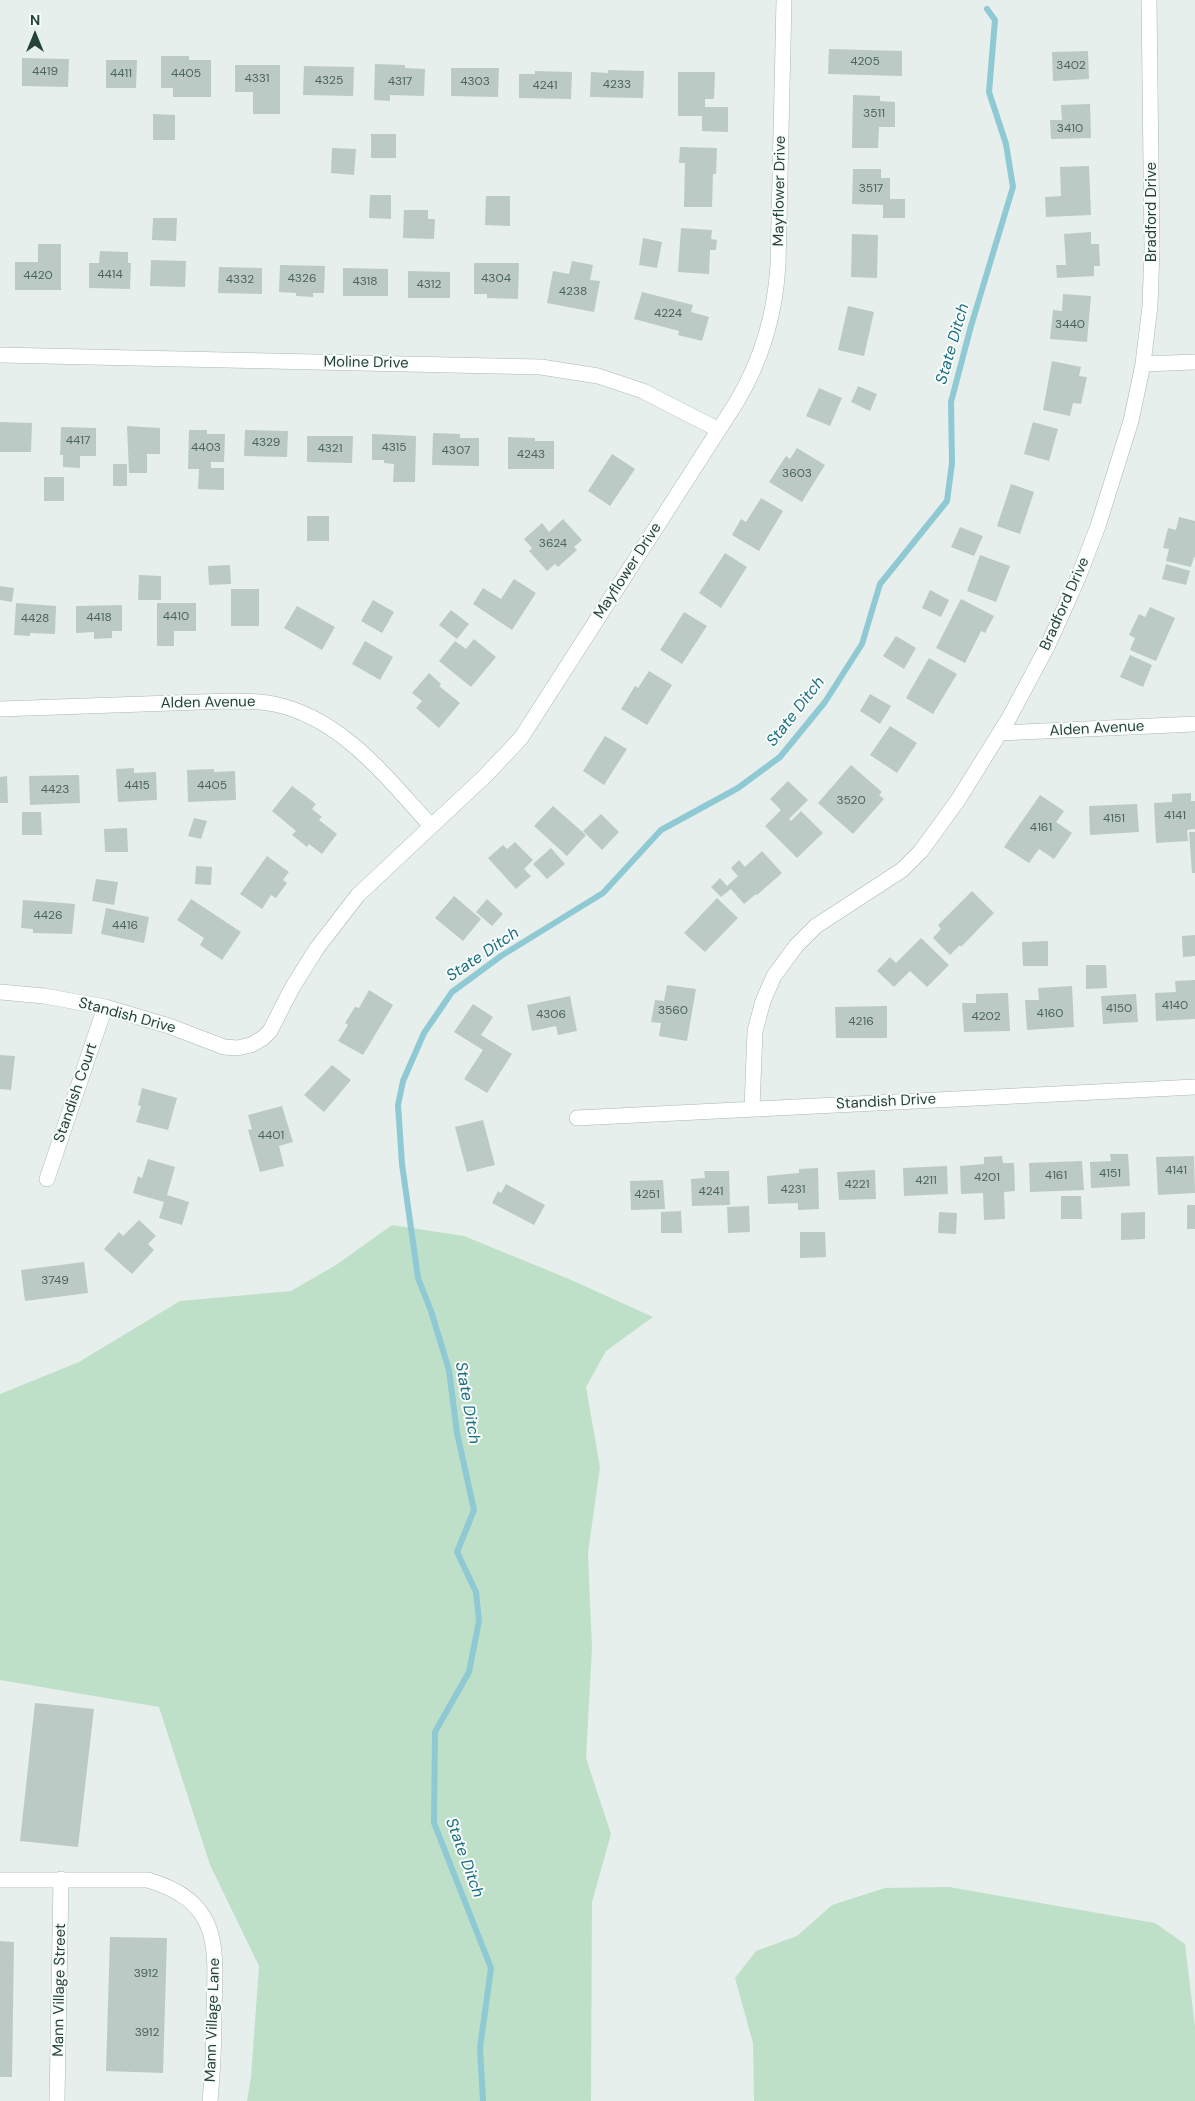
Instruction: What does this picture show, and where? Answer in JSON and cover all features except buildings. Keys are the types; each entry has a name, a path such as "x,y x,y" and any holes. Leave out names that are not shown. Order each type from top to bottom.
{"street":[{"name":"Mayflower Drive","path":"251,1045 270,1031 307,964 345,910 371,882 492,769 510,751 531,725 719,430 750,377 765,341 774,304 778,265 784,0"},
{"name":"Bradford Drive","path":"752,1108 753,1050 757,1019 766,992 779,968 796,946 816,926 902,870 921,851 969,784 1023,694 1048,645 1078,578 1131,421 1143,364 1150,306 1152,268 1149,0"},
{"name":"Moline Drive","path":"0,355 541,367 598,376 643,391 719,430"},
{"path":"1143,364 1195,362"},
{"name":"Alden Avenue","path":"0,709 229,701 257,701 276,704 304,714 337,732 367,757 431,826"},
{"name":"Alden Avenue","path":"1000,733 1195,724"},
{"name":"Standish Drive","path":"0,992 44,996 105,1007 169,1026 224,1047 237,1048 251,1045"},
{"name":"Standish Court","path":"47,1179 105,1007"},
{"name":"Standish Drive","path":"577,1118 1195,1087"},
{"name":"Mann Village Street","path":"57,2101 62,1879"},
{"name":"Mann Village Lane","path":"0,1880 148,1880 169,1886 184,1895 197,1908 204,1917 213,1939 216,1956 213,2068 210,2101"}],"green space":[{"path":"392,1225 464,1236 569,1279 653,1317 606,1351 586,1387 600,1467 588,1553 592,1648 586,1758 611,1834 592,1902 591,2101 247,2101 251,2077 259,1966 210,1865 159,1707 0,1680 0,1394 79,1362 180,1301 291,1291 336,1265"},
{"path":"949,1887 1155,1923 1185,1944 1195,2027 1195,2101 754,2101 753,2043 735,1978 756,1951 797,1936 832,1905 885,1888"}],"waterway":[{"name":"State Ditch","path":"483,2101 480,2048 491,1968 434,1823 435,1732 469,1672 479,1621 476,1592 457,1552 474,1510 457,1433 449,1370 431,1311 418,1278 402,1164 398,1105 403,1081 424,1033 452,992 501,956 603,893 661,830 738,788 780,757 825,702 862,644 880,584 947,501 952,463 951,402 971,326 1013,187 1006,144 989,92 995,20 987,9"}]}
